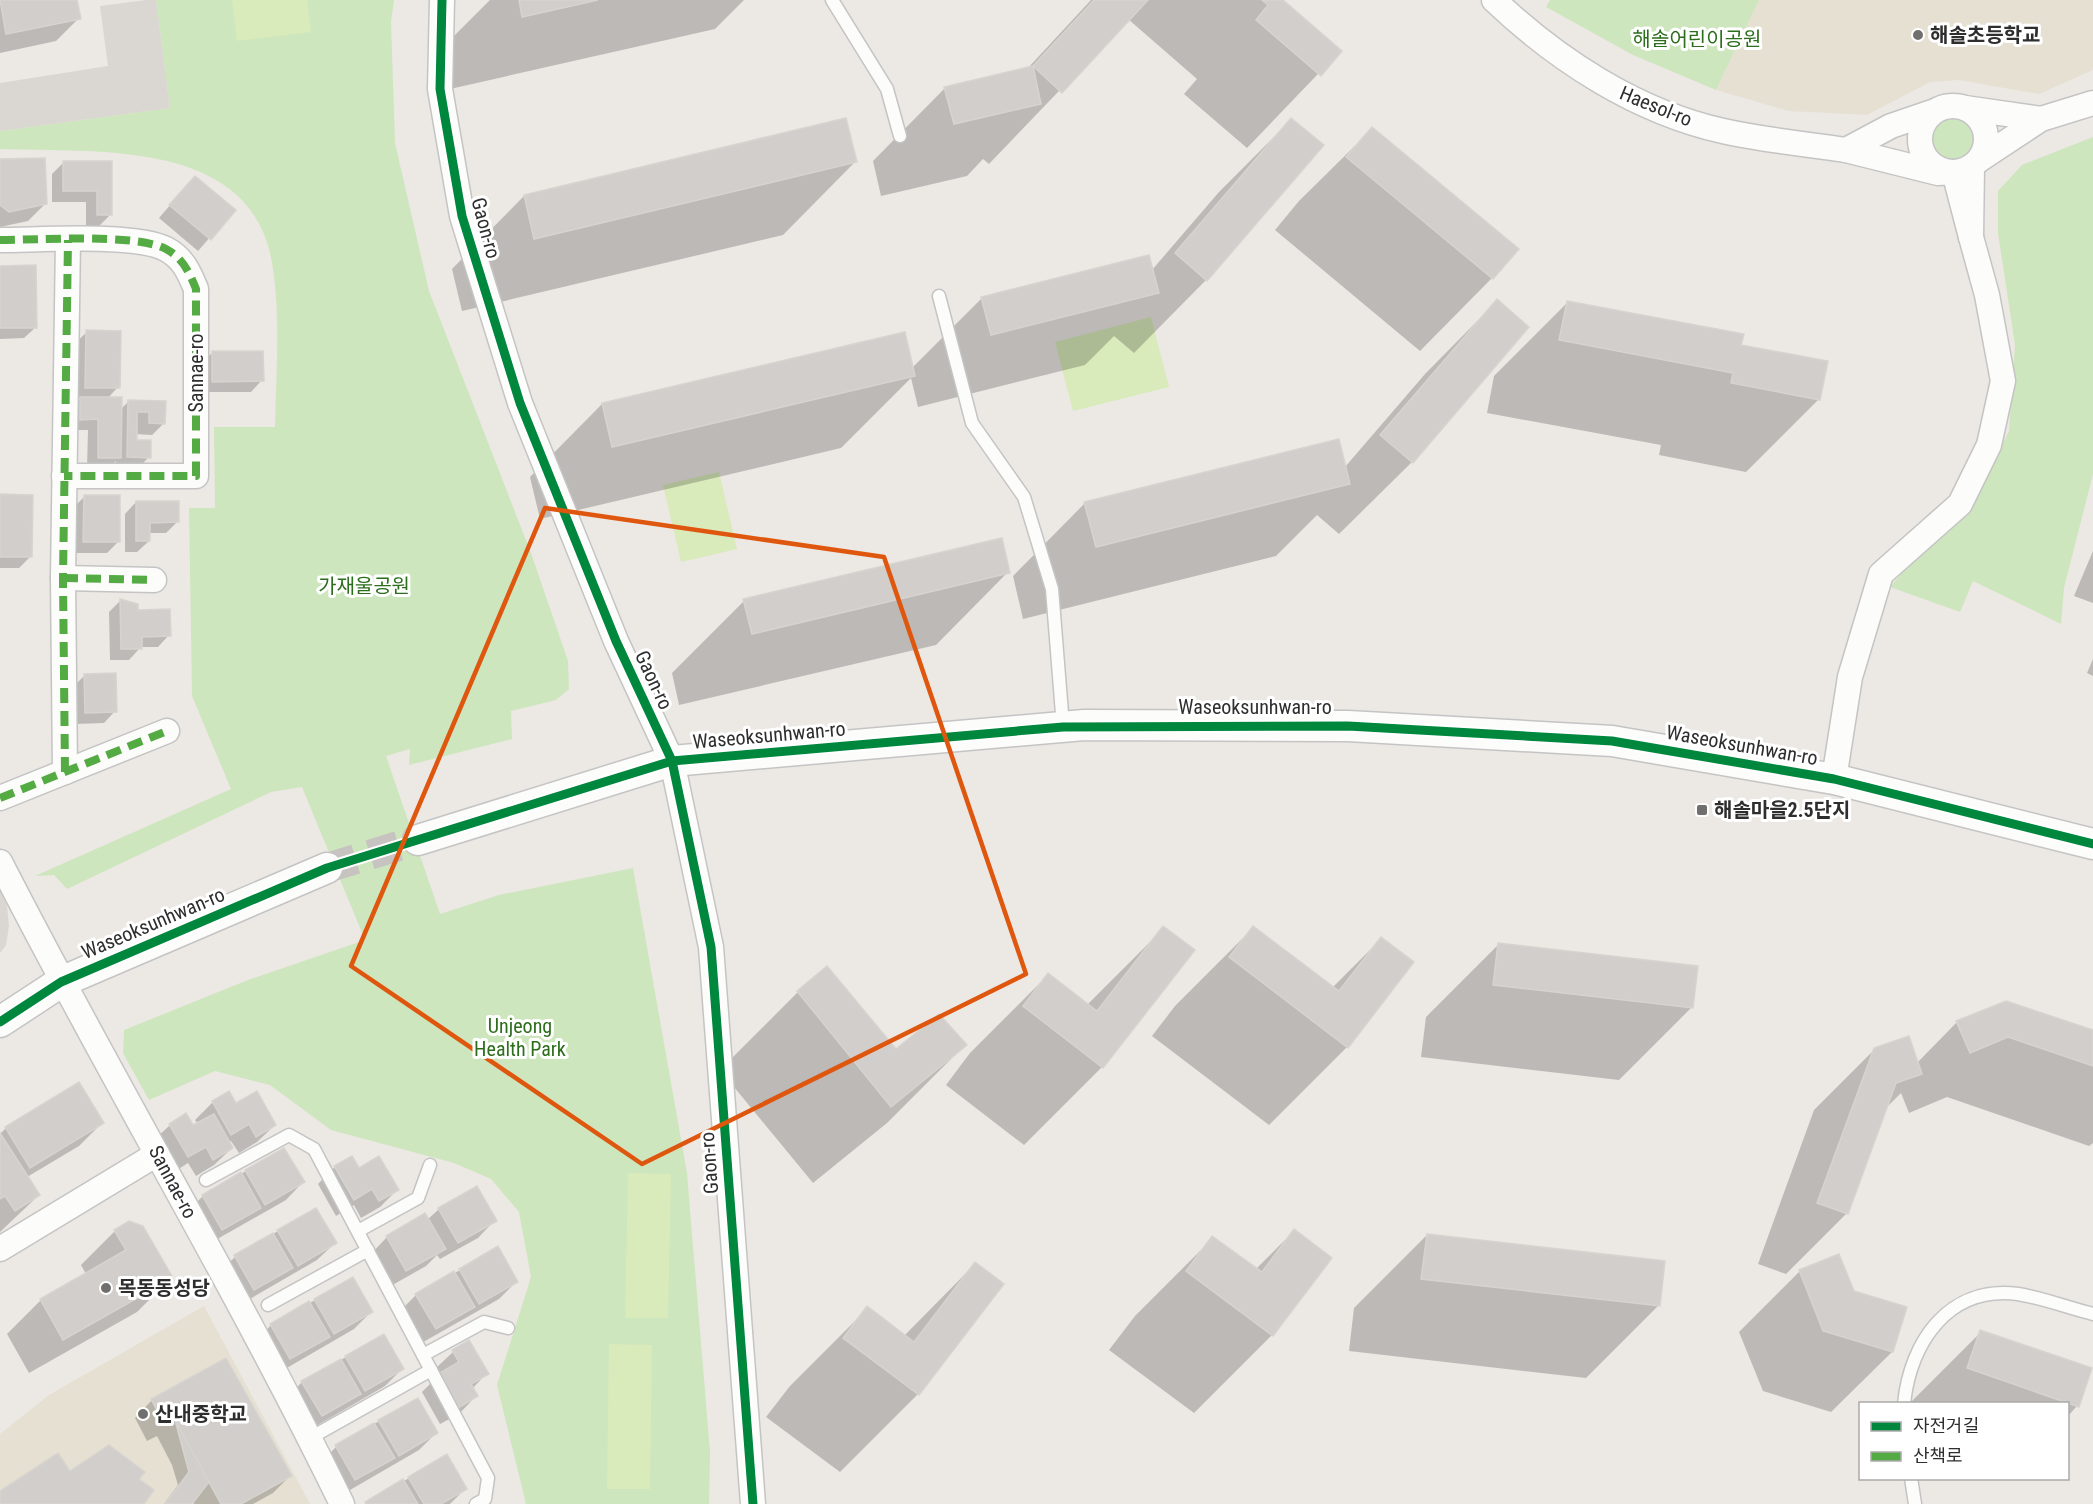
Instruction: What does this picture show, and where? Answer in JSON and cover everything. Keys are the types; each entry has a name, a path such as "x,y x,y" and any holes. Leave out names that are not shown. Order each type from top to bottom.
{"street":[{"name":"Gaon-ro","path":"442,0 440,89 462,216 520,403 616,641 672,761 711,947 753,1504"},
{"name":"Haesol-ro","path":"1494,0 1527,31 1611,88 1651,107 1722,131 1846,150 1938,173 1969,166"},
{"path":"1932,112 1920,131 1922,153 1935,168 1969,166 2041,119 2093,103"},
{"path":"1846,150 1891,126 1954,105 2041,119"},
{"path":"1834,779 1850,677 1881,574 1960,504 1989,445 2003,381 1987,295 1971,237 1969,166 1986,145 1986,133 1974,114 1965,108"},
{"name":"Sannae-ro","path":"0,240 139,240 166,249 186,265 196,289 196,476 64,476"},
{"path":"65,772 63,578 68,240"},
{"path":"63,578 154,580"},
{"name":"Waseoksunhwan-ro","path":"418,840 672,761 1063,727 1348,726 1612,741 1834,779 2093,844"},
{"path":"0,798 166,731"},
{"name":"Sannae-ro","path":"0,862 61,982 157,1154 310,1438 342,1504"},
{"name":"Waseoksunhwan-ro","path":"0,1022 61,982 327,868"},
{"path":"0,1249 157,1154"}],"lane":[{"path":"832,0 886,89 900,136"},
{"path":"939,296 972,423 1024,497 1052,589 1063,727"},
{"path":"206,1180 289,1135 314,1149 488,1478 485,1499 476,1504"},
{"path":"358,1231 418,1198 430,1165"},
{"path":"268,1305 368,1251"},
{"path":"1904,1402 1906,1386 1916,1352 1935,1325 1956,1304 1984,1294 2017,1294 2093,1314"},
{"path":"423,1354 484,1322 508,1328"},
{"path":"310,1438 431,1370"},
{"path":"1911,1480 1915,1504"}],"highlighted area":[{"path":"545,508 884,557 1026,974 642,1164 351,966"}],"shaded area":[{"path":"156,0 170,108 0,131 0,83 108,66 100,6"},
{"name":"해솔초등학교","path":"1759,0 2093,0 2093,70 2039,94 1959,80 1930,82 1867,115 1789,111 1716,90"},
{"path":"0,890 7,906 9,926 6,945 0,953"},
{"name":"산내중학교","path":"204,1306 310,1504 0,1504 0,1434 49,1395"}],"green space":[{"path":"156,0 394,0 391,22 395,143 429,291 531,553 568,661 569,689 556,700 511,711 512,739 409,765 410,749 386,756 440,914 499,895 633,868 687,1173 710,1452 709,1504 526,1504 497,1385 531,1277 519,1212 491,1179 454,1163 331,1130 270,1085 215,1071 149,1100 123,1053 124,1030 248,980 365,940 302,787 271,792 67,889 54,875 35,876 231,789 192,696 189,508 215,508 214,427 275,427 277,345 275,283 272,263 258,222 234,193 202,173 164,160 80,151 0,149 0,131 170,108"},
{"path":"232,0 307,0 311,32 237,41"},
{"name":"해솔어린이공원","path":"1550,0 1759,0 1716,90 1633,55 1546,7"},
{"path":"1948,115 1958,115 1970,122 1977,134 1977,144 1970,156 1958,163 1948,163 1933,152 1929,144 1929,134 1940,119"},
{"path":"2093,137 2093,474 2064,588 2061,624 1973,581 1960,612 1890,587 1987,474 2009,431 2015,345 1998,233 1998,191 2022,165"},
{"path":"1151,317 1169,387 1073,411 1055,342"},
{"path":"719,472 737,549 681,562 663,485"},
{"path":"628,1173 671,1174 668,1318 625,1318"},
{"path":"609,1344 652,1345 650,1489 607,1489"}],"building":[{"path":"0,0 77,0 81,19 6,34"},
{"path":"519,0 598,0 522,17"},
{"path":"1094,0 1148,0 1062,93 1033,66"},
{"path":"1262,0 1283,0 1342,51 1321,76 1256,20 1268,5"},
{"path":"1033,66 1041,104 954,124 944,87"},
{"path":"846,118 857,162 534,239 524,195"},
{"path":"1291,118 1324,145 1207,281 1175,253"},
{"path":"1372,127 1519,249 1493,279 1346,157"},
{"path":"45,158 47,204 9,212 0,205 0,159"},
{"path":"63,161 112,161 112,215 97,215 97,191 63,191"},
{"path":"195,176 236,210 211,240 169,205"},
{"path":"1149,255 1159,293 991,335 981,297"},
{"path":"36,265 37,328 0,328 0,266"},
{"path":"1497,299 1529,327 1413,463 1380,435"},
{"path":"1567,301 1744,334 1741,345 1828,361 1820,400 1731,383 1733,373 1559,340"},
{"path":"86,330 121,331 120,388 85,388"},
{"path":"905,332 915,376 612,447 602,403"},
{"path":"212,351 263,351 264,381 212,382"},
{"path":"80,397 122,397 121,458 98,458 98,419 80,420"},
{"path":"128,400 166,401 165,424 149,423 149,412 137,412 137,440 151,440 151,458 127,457"},
{"path":"1339,439 1350,484 1096,547 1084,502"},
{"path":"0,494 33,495 32,557 0,557"},
{"path":"84,495 120,495 120,542 83,542"},
{"path":"136,501 179,501 179,522 150,523 150,541 136,541"},
{"path":"1002,538 1010,573 752,634 743,599"},
{"path":"120,599 138,604 138,610 170,609 171,636 142,637 142,649 121,649"},
{"path":"116,673 117,712 85,713 84,674"},
{"path":"1163,926 1195,950 1103,1068 1023,1006 1048,973 1097,1011"},
{"path":"1253,926 1339,991 1381,937 1414,962 1348,1048 1229,957"},
{"path":"1498,943 1698,966 1693,1008 1493,985"},
{"path":"827,966 896,1049 939,1014 967,1045 891,1107 797,991"},
{"path":"2006,1001 2093,1030 2093,1066 2008,1037 1970,1053 1956,1021"},
{"path":"1909,1036 1922,1074 1896,1083 1848,1214 1817,1203 1874,1048"},
{"path":"79,1082 104,1123 30,1168 5,1127"},
{"path":"229,1091 236,1103 257,1091 276,1125 256,1137 249,1124 231,1135 212,1101"},
{"path":"186,1113 193,1125 214,1114 233,1148 213,1160 206,1147 188,1157 169,1124"},
{"path":"0,1133 40,1195 15,1211 5,1196 0,1199"},
{"path":"284,1148 305,1182 265,1205 245,1170"},
{"path":"352,1156 359,1168 379,1156 399,1190 379,1201 372,1189 354,1200 334,1166"},
{"path":"241,1172 261,1208 222,1230 202,1195"},
{"path":"477,1186 497,1221 458,1243 438,1208"},
{"path":"316,1208 337,1243 298,1266 277,1230"},
{"path":"425,1213 446,1249 406,1271 386,1236"},
{"name":"목동동성당","path":"129,1221 143,1226 173,1278 63,1340 40,1299 126,1250 114,1230"},
{"path":"1294,1229 1332,1258 1273,1336 1186,1271 1212,1236 1262,1272"},
{"path":"273,1233 293,1268 254,1290 234,1255"},
{"path":"1427,1234 1665,1261 1660,1306 1421,1279"},
{"path":"498,1246 518,1282 479,1304 459,1269"},
{"path":"1839,1254 1854,1291 1907,1307 1893,1352 1823,1331 1799,1270"},
{"path":"975,1262 1004,1284 919,1395 843,1338 867,1306 914,1342"},
{"path":"454,1271 475,1307 436,1329 415,1294"},
{"path":"353,1277 373,1312 334,1334 314,1299"},
{"path":"309,1301 330,1337 290,1359 270,1324"},
{"path":"1980,1330 2092,1368 2079,1407 1967,1368"},
{"path":"384,1334 404,1369 365,1391 345,1356"},
{"path":"469,1340 489,1374 471,1384 478,1396 458,1408 438,1374 459,1362 452,1350"},
{"path":"226,1358 292,1476 241,1504 221,1504 175,1420 165,1425 151,1399"},
{"path":"341,1359 361,1394 322,1416 301,1381"},
{"path":"418,1398 438,1433 399,1456 378,1420"},
{"path":"175,1420 209,1482 192,1504 165,1504 189,1472"},
{"path":"374,1423 395,1458 355,1480 335,1445"},
{"path":"109,1445 145,1472 139,1479 154,1490 144,1504 0,1504 0,1491 58,1453 70,1471"},
{"path":"447,1454 467,1489 441,1504 424,1504 408,1477"},
{"path":"403,1479 418,1504 366,1504 365,1502"}],"tunnel":[{"path":"327,868 418,840"}],"marked path":[{"path":"0,240 110,239 152,244 166,249 181,261 196,289 196,476 64,476"},
{"path":"65,772 63,578 68,240"},
{"path":"63,578 154,580"},
{"path":"0,798 167,731"}],"cycle path":[{"path":"442,0 440,89 462,216 520,403 616,641 672,761 711,947 753,1504"},
{"path":"0,1022 61,982 327,868 672,761 1063,727 1348,726 1612,741 1834,779 2093,844"}],"place":[{"name":"해솔초등학교","path":"1918,35"},
{"name":"해솔마을2.5단지","path":"1702,810"},
{"name":"목동동성당","path":"106,1288"},
{"name":"산내중학교","path":"143,1414"}],"park label":[{"name":"가재울공원","path":"364,586"},
{"name":"Unjeong Health Park","path":"520,1038"}]}
